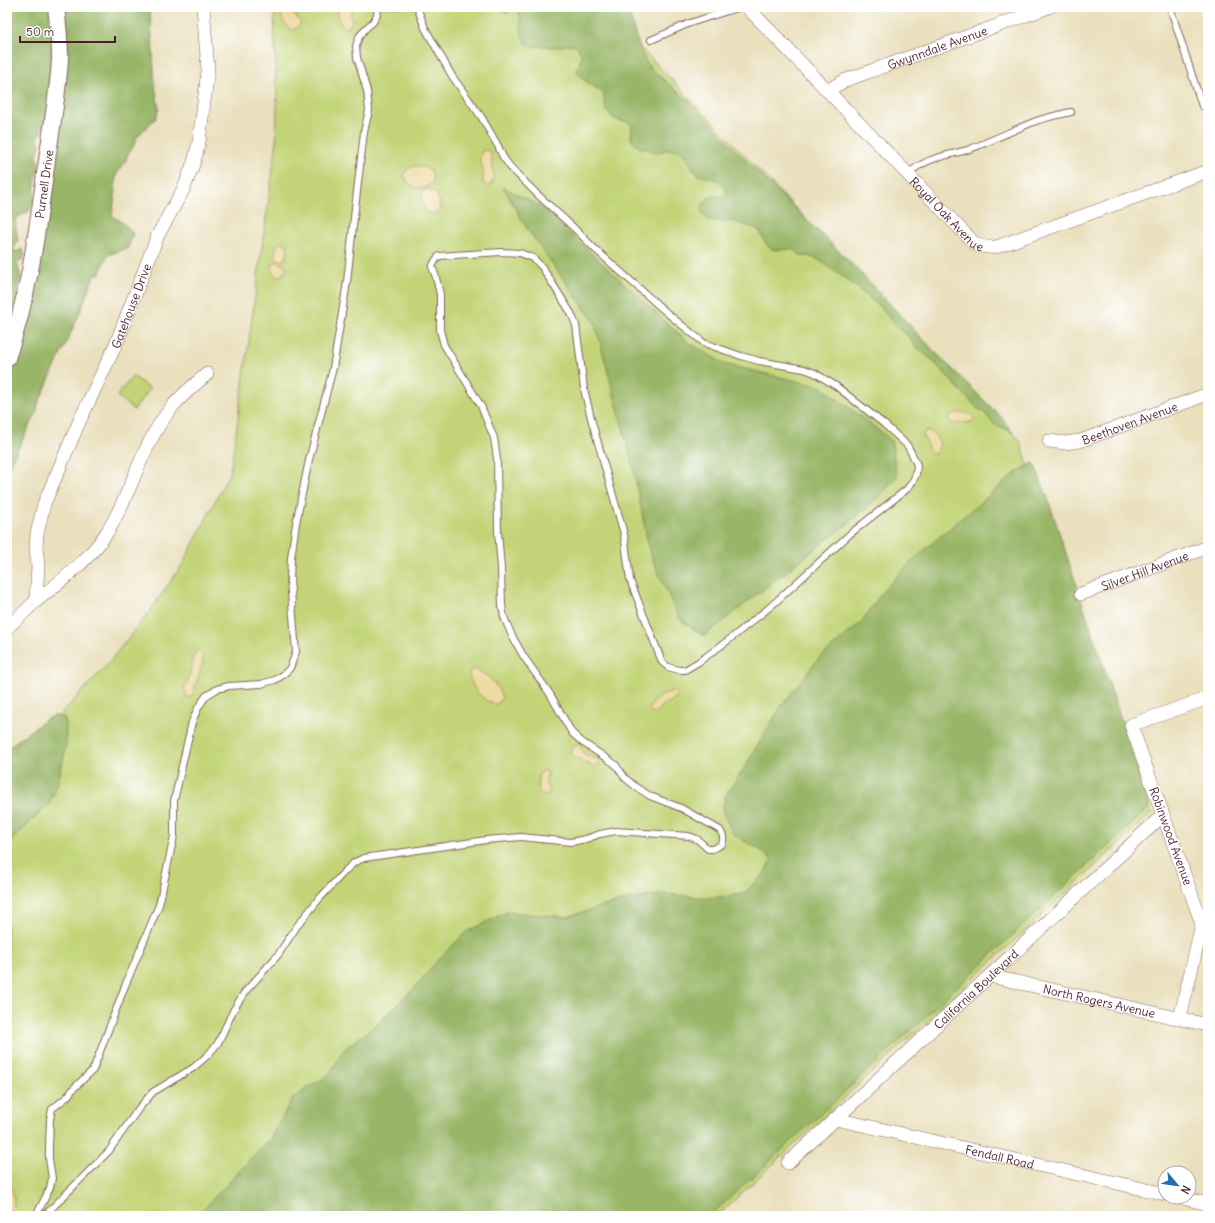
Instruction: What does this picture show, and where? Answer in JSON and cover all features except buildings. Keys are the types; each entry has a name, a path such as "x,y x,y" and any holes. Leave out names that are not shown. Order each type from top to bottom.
{"street":[{"name":"Purnell Drive","path":"7,358 14,338 25,293 38,231 60,58 59,29 56,7"},
{"name":"Gatehouse Drive","path":"36,601 38,564 36,548 37,534 44,504 77,427 116,344 158,234 184,188 194,162 199,142 208,70 203,7"},
{"name":"Royal Oak Avenue","path":"747,7 974,243 980,247 996,247 1208,171"},
{"name":"Gwynndale Avenue","path":"828,91 846,80 1048,7"},
{"path":"7,628 36,601 75,569 105,534 121,508 149,443 161,423 171,408 188,390 207,374"},
{"name":"Beethoven Avenue","path":"1049,441 1065,443 1080,441 1208,394"},
{"name":"Silver Hill Avenue","path":"1081,594 1208,546"},
{"name":"Robinwood Avenue","path":"1180,1018 1202,924 1131,725 1208,698"},
{"name":"California Boulevard","path":"788,1163 1163,815"},
{"name":"North Rogers Avenue","path":"990,976 1208,1025"},
{"name":"Fendall Road","path":"836,1119 1157,1192"},
{"path":"1197,1201 1208,1204"}],"lane":[{"path":"36,1216 50,1188 52,1178 49,1146 52,1109 67,1097 74,1088 93,1070 125,986 159,905 174,836 175,795 192,722 198,708 206,696 217,689 229,686 261,684 275,680 290,668 296,652 290,580 291,558 307,467 333,368 340,330 364,132 369,110 367,91 357,57 356,46 359,37 373,22 377,15 378,7"},
{"path":"44,1216 109,1151 139,1108 153,1092 193,1068 208,1055 218,1043 234,1009 244,993 278,955 297,926 319,899 355,862 364,858 486,840 521,837 571,842 616,831 689,836 698,839 708,849 712,849 722,844 723,836 720,830 680,808 650,796 636,787 625,778 614,764 582,742 572,733 550,694 512,636 504,617 502,605 498,531 497,459 494,438 481,406 444,345 440,330 440,294 432,267 439,256 501,252 520,253 533,258 542,267 571,313 577,332 584,389 624,534 630,580 662,662 674,670 685,670 730,639 770,607 850,534 907,489 916,474 916,464 907,445 896,434 836,386 815,373 804,369 747,358 704,343 667,313 595,249 574,227 538,195 511,168 503,157 482,118 452,76 425,28 418,7"},
{"path":"651,40 690,23 740,7"},
{"path":"1170,7 1202,106"},
{"path":"908,174 926,161 968,149 1035,122 1071,112"}],"green space":[{"path":"7,7 49,7 52,47 46,119 38,137 40,145 37,156 39,164 35,183 34,203 29,211 16,218 15,222 18,241 13,250 16,252 22,249 25,255 22,260 17,263 21,278 19,283 20,295 9,325 7,340"},
{"path":"66,7 150,7 155,86 159,108 156,118 136,138 136,142 127,156 125,163 117,173 115,182 116,190 112,216 124,224 133,234 128,248 108,255 99,274 94,276 78,317 38,404 36,414 7,470 7,374 22,337 68,53"},
{"path":"274,7 623,7 635,42 1019,439 1152,813 717,1216 7,1216 7,758 59,716 106,666 150,611 184,562 229,474 276,148 277,108"},
{"path":"496,7 628,7 639,46 650,68 691,103 743,158 851,263 934,351 1000,416 1013,433 994,424 931,359 916,347 906,334 893,324 885,311 850,282 819,260 800,255 796,251 790,249 771,249 765,242 760,231 754,228 732,221 726,222 708,220 701,210 707,199 710,197 725,196 726,194 724,187 720,182 712,178 698,175 685,156 677,150 668,150 655,153 646,148 637,146 631,139 632,125 628,122 615,119 609,114 605,107 604,94 582,78 577,71 582,56 577,46 532,47 527,44 522,34 518,10 515,9 507,13"},
{"path":"503,187 541,207 688,342 724,364 822,387 891,440 897,477 866,509 704,636 680,620 650,554 632,462 595,323 528,230"},
{"path":"133,376 150,389 134,410 117,396"},
{"path":"1034,463 1047,496 1150,807 710,1216 197,1216 271,1137 293,1098 330,1074 343,1050 379,1023 466,932 507,912 567,917 621,901 664,894 712,898 743,894 763,875 772,859 760,850 734,835 722,811 726,794 743,770 780,708 818,659 861,623 884,590 909,564 1018,471"},
{"path":"54,716 64,717 66,723 66,746 58,784 49,804 7,845 7,748 48,718"}],"sand":[{"path":"280,7 294,7 292,12 300,21 300,24 296,29 291,30 286,25 282,17"},
{"path":"338,7 355,7 350,14 352,18 351,24 346,28 341,24 338,17"},
{"path":"487,150 491,153 494,177 491,185 487,186 483,183 483,172 480,159 482,151"},
{"path":"413,166 429,169 433,175 432,184 423,188 412,186 406,180 404,175 407,169"},
{"path":"428,189 436,193 439,200 439,212 435,214 430,214 427,212 422,205 422,195 424,190"},
{"path":"282,242 287,245 287,254 282,261 276,258 275,252 277,245"},
{"path":"277,262 286,266 286,270 281,276 277,277 272,269 273,263"},
{"path":"952,414 971,414 974,421 950,423 949,418"},
{"path":"929,431 936,436 940,445 936,453 933,454 930,452 923,435 924,432"},
{"path":"198,651 203,656 203,662 192,696 188,698 184,689 195,652"},
{"path":"473,669 487,676 498,688 502,697 498,704 483,698 476,690 469,674"},
{"path":"674,691 677,693 675,698 655,713 649,710 659,697"},
{"path":"574,745 580,747 584,754 598,759 600,763 594,767 571,755 570,753"},
{"path":"544,771 547,772 546,786 549,789 549,794 545,796 540,792 538,784 539,774"},
{"path":"7,1173 14,1197 13,1216 7,1216"}]}
